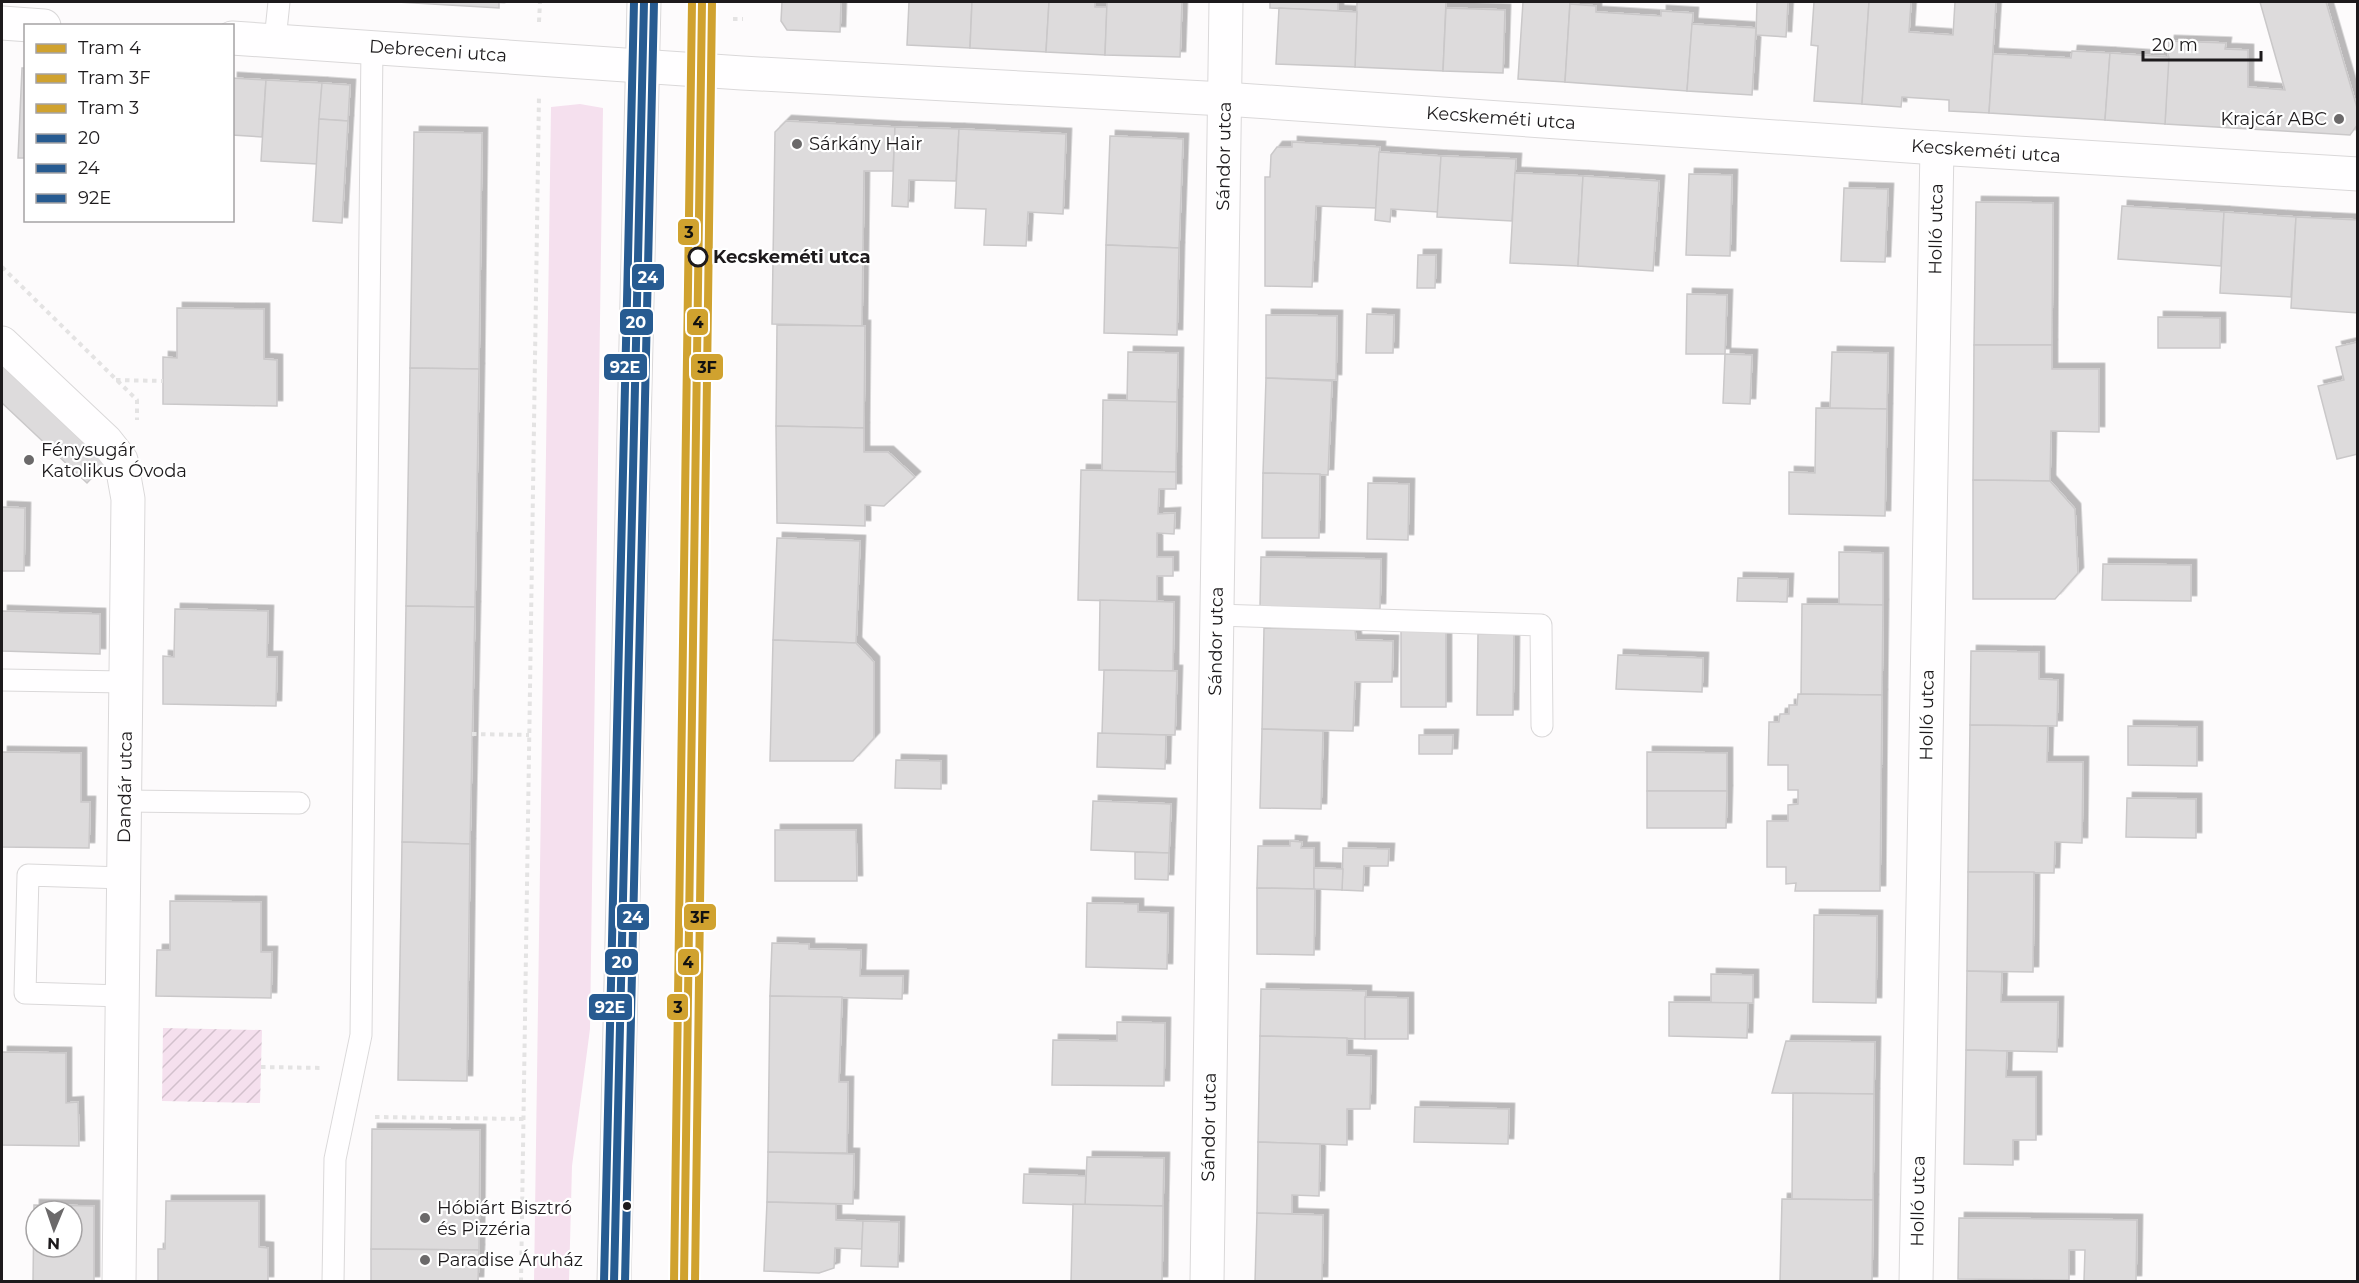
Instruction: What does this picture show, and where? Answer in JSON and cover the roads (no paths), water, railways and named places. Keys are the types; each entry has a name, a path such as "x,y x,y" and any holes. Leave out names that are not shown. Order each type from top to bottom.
{"street":[{"path":"614,1281 644,2"},
{"name":"Sándor utca","path":"1207,1281 1226,2"},
{"path":"2,23 24,25"},
{"name":"Debreceni utca","path":"234,38 644,65"},
{"name":"Kecskeméti utca","path":"644,65 742,73 1224,99 1937,148 2358,174"},
{"name":"Holló utca","path":"1916,1281 1937,148"},
{"name":"Dandár utca","path":"2,343 106,441 121,460 128,499 119,1281"}],"lane":[{"path":"275,40 279,2"},
{"path":"333,1281 335,1159 360,1035 372,47"},
{"path":"1217,615 1541,625 1542,726"},
{"path":"2,681 125,682"},
{"path":"124,801 299,803"},
{"path":"122,996 25,993 28,876 124,878"}],"tram line":[{"name":"3","path":"674,1282 692,2"},
{"name":"4","path":"684,1282 702,2"},
{"name":"3F","path":"695,1282 712,2"}],"place":[{"name":"Krajcár ABC","path":"2339,119"},
{"name":"Sárkány Hair","path":"797,144"},
{"name":"Kecskeméti utca","path":"698,257"},
{"name":"Fénysugár Katolikus Óvoda","path":"29,460"},
{"name":"Hóbiárt Bisztró és Pizzéria","path":"425,1218"},
{"name":"Paradise Áruház","path":"425,1260"}]}
